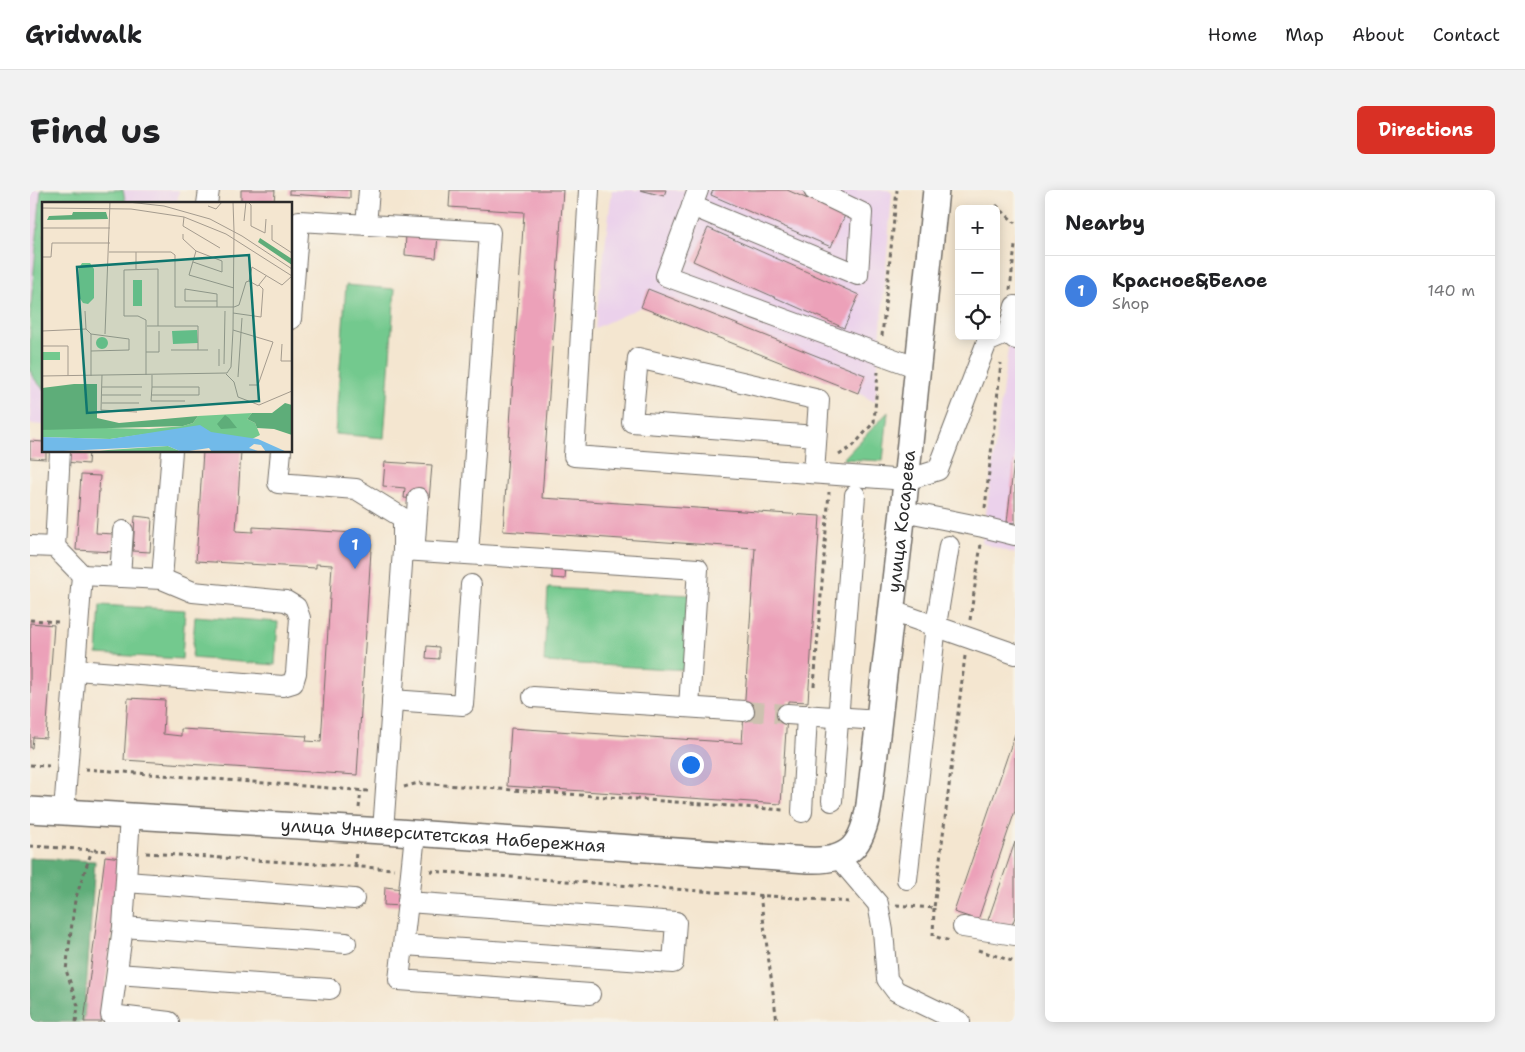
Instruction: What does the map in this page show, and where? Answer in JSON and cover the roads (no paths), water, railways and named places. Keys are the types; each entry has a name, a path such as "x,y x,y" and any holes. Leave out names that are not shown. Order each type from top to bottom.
{"main road":[{"name":"улица Косарева","path":"845,853 863,833 867,820 903,511 936,190"},
{"name":"улица Университетская Набережная","path":"30,810 383,831 808,860 825,860 845,853"}],"lane":[{"path":"366,225 369,190"},
{"path":"589,190 574,456 906,480 938,470 987,342 1009,336 1012,301"},
{"path":"814,190 862,213 858,275 695,198 666,276 918,368"},
{"path":"292,307 299,221 490,232 468,554"},
{"path":"816,436 632,422 638,358 819,400 816,436 822,474"},
{"path":"55,547 60,452"},
{"path":"162,579 172,452"},
{"path":"281,452 278,483 356,489 403,518 409,550"},
{"path":"832,801 855,495"},
{"path":"383,831 392,700 409,550 418,498"},
{"path":"903,511 983,526 1015,535"},
{"path":"120,576 123,531"},
{"path":"30,546 55,547 82,574 162,579 193,592 286,601 296,607 300,618 296,673 293,683 283,686 76,670"},
{"path":"907,879 936,625 949,546"},
{"path":"409,550 698,569 689,707"},
{"path":"64,812 80,624 82,574"},
{"path":"392,700 463,705 471,585"},
{"path":"892,611 1015,654"},
{"path":"533,697 744,711"},
{"path":"802,812 797,714 879,720"},
{"path":"130,816 123,927 111,1015 169,1022"},
{"path":"415,834 399,980 590,994"},
{"path":"845,853 878,904 883,931 887,979 896,991 960,1022"},
{"path":"126,882 354,899"},
{"path":"404,945 673,963 676,922 408,902"},
{"path":"123,927 346,943"},
{"path":"962,927 1015,935"},
{"path":"117,974 330,989"}],"tunnel":[{"path":"744,711 787,714"}],"place":[{"name":"Красное&Белое","path":"355,569"}]}
